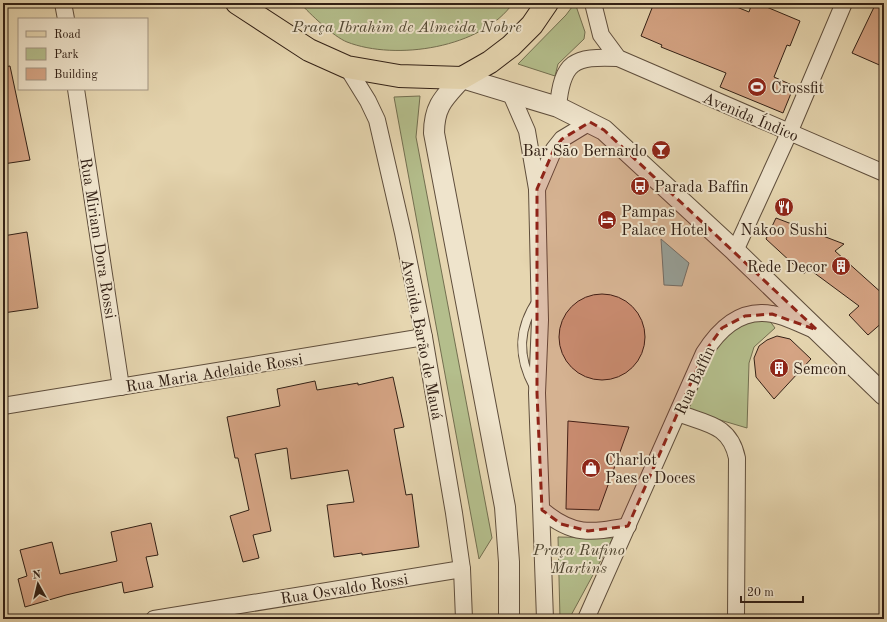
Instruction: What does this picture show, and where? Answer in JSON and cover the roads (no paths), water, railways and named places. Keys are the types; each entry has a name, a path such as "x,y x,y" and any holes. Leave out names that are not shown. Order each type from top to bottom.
{"main road":[{"path":"246,6 309,50 347,68 399,76 462,78 490,62 511,46 532,25 547,3"}],"street":[{"path":"63,3 66,18"},
{"name":"Avenida Índico","path":"593,3 601,35 618,58"},
{"path":"735,251 789,133 844,3"},
{"name":"Avenida Índico","path":"558,107 561,83 567,69 572,64 587,59 618,58 884,174"},
{"name":"Avenida Barão de Mauá","path":"347,68 368,101 377,120 424,337 454,512 462,569 464,619"},
{"path":"509,619 509,562 505,507 434,133 435,112 441,102 462,78 558,107 604,130 735,251 884,395"},
{"name":"Rua Miriam Dora Rossi","path":"76,90 121,387"},
{"path":"510,92 527,131 537,189 539,297 537,393 545,619"},
{"path":"537,189 554,149 562,139 590,122"},
{"name":"Rua Baffin","path":"586,619 704,353 722,328 745,316 772,314 817,330"},
{"name":"Rua Maria Adelaide Rossi","path":"3,406 424,337"},
{"path":"678,413 723,431 731,439 735,449 737,458 736,619"},
{"path":"542,510 561,524 575,530 601,530 628,526"},
{"name":"Rua Osvaldo Rossi","path":"154,619 462,569"}],"water":[{"path":"661,239 689,263 682,286 664,285"}],"place":[{"name":"Crossfit","path":"757,87"},
{"name":"Bar São Bernardo","path":"661,150"},
{"name":"Parada Baffin","path":"640,186"},
{"name":"Nakoo Sushi","path":"784,207"},
{"name":"Pampas Palace Hotel","path":"607,220"},
{"name":"Rede Decor","path":"841,266"},
{"name":"Semcon","path":"779,368"},
{"name":"Charlot Paes e Doces","path":"591,468"}],"park label":[{"name":"Praça Ibrahim de Almeida Nobre","path":"407,26"},
{"name":"Praça Rufino Martins","path":"579,558"}]}
